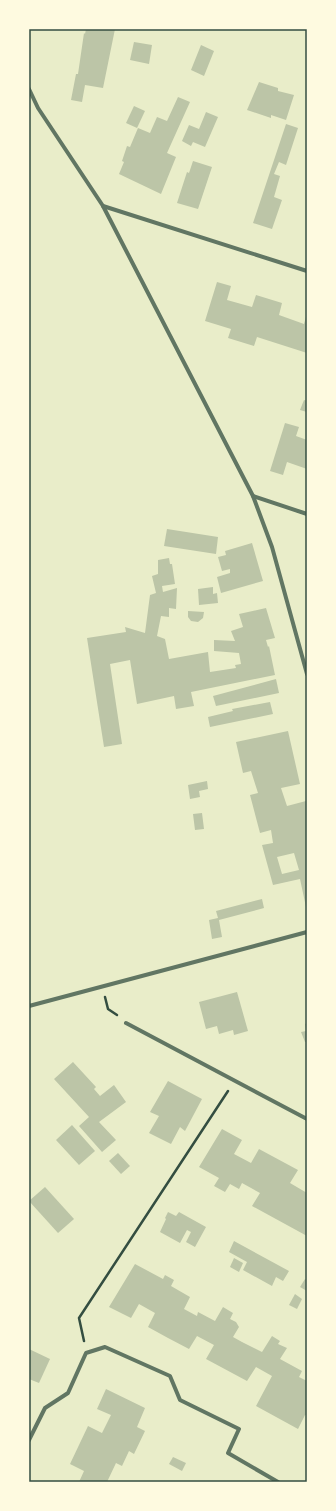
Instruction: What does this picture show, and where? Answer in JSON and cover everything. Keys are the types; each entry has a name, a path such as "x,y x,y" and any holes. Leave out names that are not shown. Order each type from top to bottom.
{"street":[{"path":"29,89 38,108 103,206 253,496 272,546 307,674"},
{"path":"103,206 307,271"},
{"path":"253,496 307,514"},
{"path":"29,1006 307,932"},
{"path":"126,1023 307,1119"},
{"path":"29,1440 45,1408 68,1393 86,1353 105,1347 170,1376 180,1400 239,1429 228,1453 278,1482"}],"path":[{"path":"103,987 108,1009 126,1023"},
{"path":"86,1353 79,1318 235,1080"}],"building":[{"path":"86,29 115,29 103,88 85,85 82,102 71,100 76,74 78,74 84,33 85,34"},
{"path":"134,42 152,45 149,64 130,60"},
{"path":"201,45 214,51 204,76 191,70"},
{"path":"259,82 278,88 278,91 294,95 286,120 271,115 271,118 247,110"},
{"path":"178,97 190,102 167,153 176,157 161,194 119,174 124,162 122,161 127,146 130,147 138,128 150,133 157,117 167,121"},
{"path":"134,106 145,111 137,128 126,123"},
{"path":"206,112 218,117 205,147 193,142 191,146 182,141 189,125 199,129"},
{"path":"286,124 298,128 286,165 279,162 274,174 280,176 274,197 282,200 272,229 253,223"},
{"path":"193,161 212,167 198,209 177,203 187,172 189,173"},
{"path":"217,282 231,286 227,300 252,307 256,295 282,303 279,315 304,324 307,313 307,353 257,337 254,346 228,338 231,329 205,321"},
{"path":"304,400 307,401 307,412 300,410"},
{"path":"285,423 299,427 296,436 307,440 307,469 287,462 283,475 270,471"},
{"path":"167,529 218,537 216,554 164,546"},
{"path":"252,543 263,581 221,593 217,577 230,573 230,569 222,571 218,557 226,555 225,551"},
{"path":"169,558 170,564 172,564 175,584 162,586 163,592 177,588 176,609 169,608 169,617 161,616 157,636 165,639 169,659 208,652 210,672 236,668 235,665 241,664 239,653 214,651 214,640 235,641 231,631 243,627 239,614 266,608 275,638 266,640 268,647 269,646 275,675 191,692 194,706 176,709 174,696 137,704 130,660 110,664 122,744 104,747 87,638 126,632 125,627 145,633 150,595 156,593 152,576 158,574 158,560"},
{"path":"213,587 213,594 217,593 218,603 199,605 198,589"},
{"path":"188,611 204,612 203,618 198,622 191,621 188,617"},
{"path":"276,679 279,693 216,706 213,696"},
{"path":"270,702 273,714 210,727 208,717 233,711 232,709"},
{"path":"288,731 300,784 281,788 287,806 306,801 306,907 300,879 273,885 262,845 273,843 271,830 260,833 250,795 258,793 251,771 243,773 236,742","holes":["294,853 299,870 282,874 277,857"]},
{"path":"207,781 208,789 199,791 200,797 190,799 188,785"},
{"path":"202,813 204,829 195,830 193,814"},
{"path":"262,899 264,908 219,920 222,937 212,939 209,920 218,918 216,911"},
{"path":"237,992 248,1031 234,1035 233,1030 219,1034 217,1026 206,1029 199,1002"},
{"path":"307,1023 307,1042 305,1042 301,1032 306,1031 305,1024"},
{"path":"73,1062 96,1087 94,1089 100,1096 114,1085 126,1102 99,1122 116,1140 102,1152 79,1126 89,1117 54,1079"},
{"path":"168,1081 202,1099 185,1131 180,1127 171,1144 149,1133 159,1116 150,1112"},
{"path":"72,1125 95,1151 79,1165 56,1140"},
{"path":"222,1129 242,1140 234,1154 251,1163 259,1149 298,1170 290,1183 307,1193 307,1236 252,1206 260,1193 242,1183 239,1189 230,1184 225,1192 214,1186 219,1178 199,1167"},
{"path":"118,1153 130,1166 121,1174 109,1161"},
{"path":"45,1187 74,1219 58,1233 29,1201"},
{"path":"168,1212 176,1216 179,1212 206,1227 195,1247 186,1242 191,1232 187,1230 180,1243 160,1232"},
{"path":"234,1241 289,1271 283,1281 276,1277 272,1286 243,1270 247,1262 229,1252"},
{"path":"234,1258 243,1263 239,1272 230,1267"},
{"path":"135,1264 163,1279 165,1275 174,1280 171,1286 190,1297 184,1309 197,1316 198,1312 215,1321 223,1307 233,1313 230,1319 236,1322 239,1327 233,1337 242,1342 262,1352 272,1336 280,1341 278,1344 287,1348 280,1359 302,1371 299,1377 307,1381 307,1415 305,1415 298,1429 256,1406 272,1376 256,1367 247,1381 206,1359 214,1345 197,1336 189,1349 168,1338 148,1327 155,1313 139,1304 131,1318 109,1307"},
{"path":"305,1279 307,1280 307,1291 300,1287"},
{"path":"295,1294 302,1299 297,1309 289,1305"},
{"path":"29,1349 50,1359 39,1383 29,1379"},
{"path":"106,1389 145,1408 137,1427 145,1431 134,1454 129,1451 122,1466 116,1463 107,1482 79,1482 84,1471 70,1464 88,1426 102,1433 111,1415 97,1409"},
{"path":"173,1457 186,1463 182,1471 169,1464"}]}
